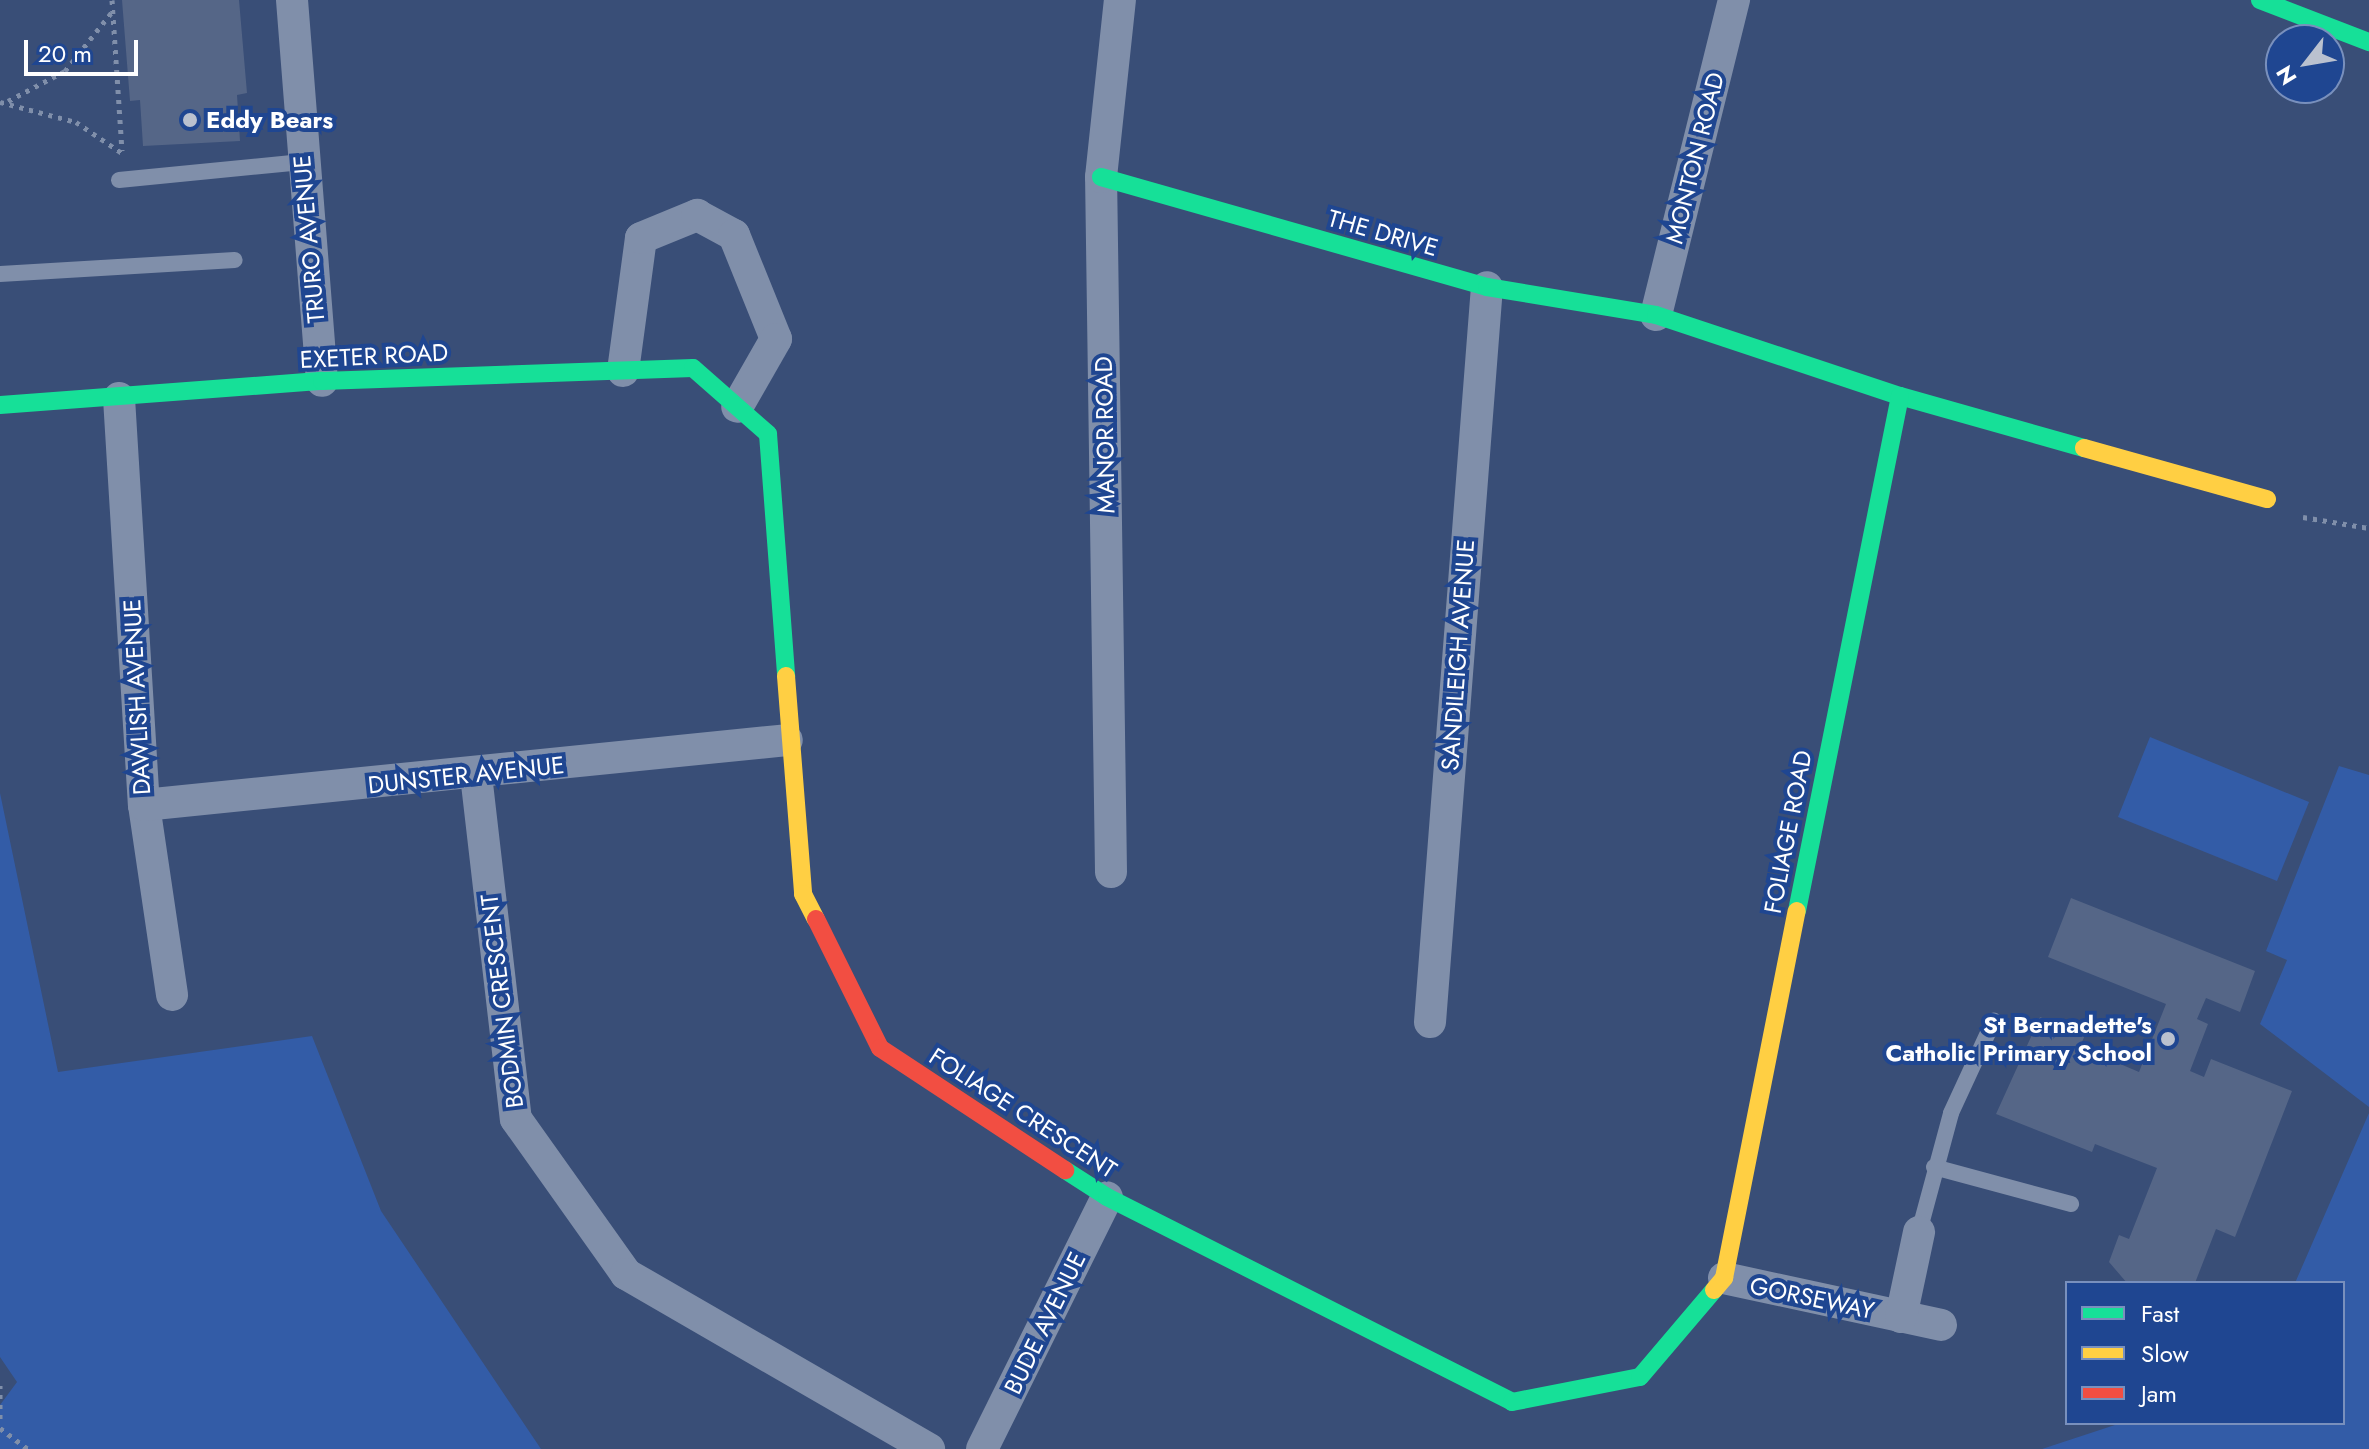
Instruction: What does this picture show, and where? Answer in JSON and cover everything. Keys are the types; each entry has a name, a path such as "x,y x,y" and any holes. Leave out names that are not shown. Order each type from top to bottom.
{"street":[{"name":"TRURO AVENUE","path":"292,0 302,162 322,381"},
{"name":"MANOR ROAD","path":"1111,872 1101,177 1120,0"},
{"name":"MONTON ROAD","path":"1656,315 1734,0"},
{"path":"2260,0 2369,42"},
{"name":"THE DRIVE","path":"1101,177 1487,287 1656,315"},
{"path":"623,371 641,238 697,215 734,235 776,339 737,407"},
{"name":"SANDILEIGH AVENUE","path":"1430,1022 1487,287"},
{"path":"1656,315 1900,396 2267,499"},
{"name":"EXETER ROAD","path":"0,405 322,381 693,368 737,407"},
{"name":"FOLIAGE ROAD","path":"1724,1278 1900,396"},
{"name":"DAWLISH AVENUE","path":"119,398 144,805 172,995"},
{"name":"FOLIAGE CRESCENT","path":"737,407 768,434 787,740 803,894 880,1048 1107,1197 1512,1402 1640,1377 1724,1278"},
{"name":"DUNSTER AVENUE","path":"144,805 476,775 787,740"},
{"name":"BODMIN CRESCENT","path":"476,775 516,1119 626,1274 929,1449"},
{"name":"BUDE AVENUE","path":"982,1449 1107,1197"},
{"name":"GORSEWAY","path":"1901,1317 1919,1232"},
{"name":"GORSEWAY","path":"1724,1278 1941,1325"}],"lane":[{"path":"119,180 302,162"},
{"path":"0,274 235,260"},
{"path":"1919,1232 1934,1167 1994,1020"},
{"path":"1934,1167 2071,1204"}],"path":[{"path":"112,0 122,152 119,180"},
{"path":"0,102 8,101 65,71 113,11"},
{"path":"8,101 76,122 122,152"},
{"path":"2267,499 2292,516 2369,528"},
{"path":"0,1385 0,1420"},
{"path":"0,1428 28,1449"}],"shaded area":[{"path":"2150,737 2309,802 2277,881 2118,817"},
{"path":"2339,766 2369,775 2369,1107 2260,1024 2287,960 2266,951"},
{"path":"0,793 58,1072 312,1036 381,1211 541,1449 0,1449 0,1405 17,1382 0,1357"},
{"path":"2369,1113 2369,1449 2042,1449 2115,1425 2345,1425 2345,1281 2296,1281"}],"building":[{"path":"122,0 239,0 247,93 237,95 240,141 143,146 140,100 130,101"},
{"path":"2071,898 2255,971 2240,1012 2206,998 2197,1019 2208,1024 2190,1071 2204,1077 2211,1059 2292,1091 2235,1237 2216,1229 2196,1281 2125,1281 2109,1262 2119,1235 2129,1239 2157,1168 2095,1144 2092,1152 1996,1114 2040,1017 2085,1035 2082,1042 2108,1053 2106,1058 2139,1072 2166,1004 2048,957"}],"traffic: fast":[{"path":"2260,0 2369,42"},
{"path":"1101,177 1487,287 1656,315 1900,396 2084,448"},
{"path":"0,405 322,381 693,368 768,434 786,676"},
{"path":"1797,911 1900,396"},
{"path":"1065,1170 1107,1197 1512,1402 1640,1377 1714,1290"}],"traffic: slow":[{"path":"2084,448 2267,499"},
{"path":"786,676 803,894 816,919"},
{"path":"1714,1290 1724,1278 1797,911"}],"traffic: jam":[{"path":"816,919 880,1048 1065,1170"}],"place":[{"name":"Eddy Bears","path":"190,120"},
{"name":"St Bernadette's Catholic Primary School","path":"2168,1039"}]}
